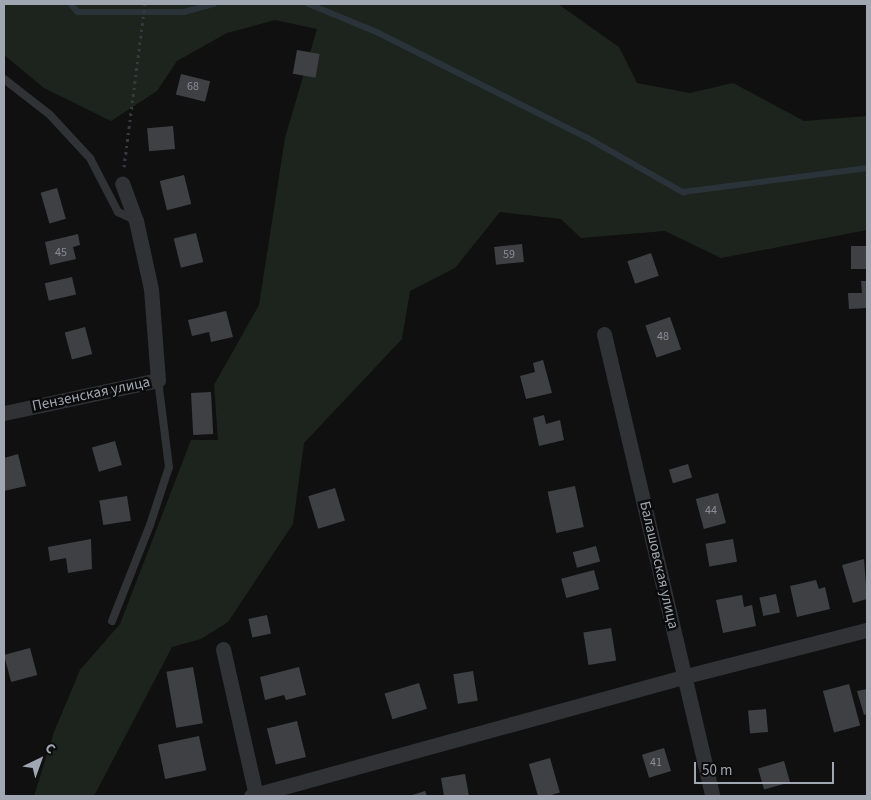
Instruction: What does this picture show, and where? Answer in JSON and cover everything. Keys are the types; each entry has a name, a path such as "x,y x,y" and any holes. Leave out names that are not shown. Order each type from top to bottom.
{"street":[{"name":"Пензенская улица","path":"4,413 158,380 151,289 136,221 122,184"},
{"name":"Балашовская улица","path":"604,334 686,676 712,796"},
{"path":"223,648 254,796 686,676 867,630"}],"lane":[{"path":"4,79 50,115 90,158 118,212 136,221"},
{"path":"112,621 150,525 169,467 158,380"}],"path":[{"path":"122,184 145,4"}],"shaded area":[{"path":"4,4 558,4 619,47 637,83 690,93 733,83 804,121 867,116 867,230 721,258 665,231 581,238 561,219 500,212 455,268 410,291 402,339 304,443 293,524 228,622 201,639 172,647 94,796 34,796 54,732 80,670 120,624 191,440 218,440 214,385 259,305 285,138 317,29 275,20 227,33 177,61 157,91 111,121 44,88 4,55"}],"building":[{"path":"297,50 320,54 315,78 293,74"},
{"path":"181,74 210,81 205,102 176,94"},
{"path":"173,126 175,149 149,151 147,128"},
{"path":"184,175 191,204 167,210 160,181"},
{"path":"57,188 66,219 49,223 41,193"},
{"path":"196,233 203,262 181,268 174,239"},
{"path":"78,234 80,245 73,247 76,259 50,265 45,242"},
{"path":"522,244 524,262 496,265 494,247"},
{"path":"851,246 867,246 867,269 851,269"},
{"path":"651,253 659,276 635,284 627,261"},
{"path":"72,277 76,295 49,301 45,283"},
{"path":"861,281 867,281 867,308 849,309 848,293 862,293"},
{"path":"226,311 233,337 211,342 209,332 192,336 188,320"},
{"path":"670,317 681,349 656,358 645,325"},
{"path":"85,327 92,354 72,359 65,332"},
{"path":"543,360 552,393 526,399 520,376 535,372 533,363"},
{"path":"211,392 213,434 193,435 191,393"},
{"path":"544,415 546,424 560,420 564,440 539,446 533,418"},
{"path":"115,441 122,465 99,472 92,448"},
{"path":"18,454 26,486 4,491 4,458"},
{"path":"688,464 692,477 673,483 669,470"},
{"path":"575,486 584,527 556,533 548,492"},
{"path":"335,488 345,521 318,529 308,496"},
{"path":"718,493 726,523 704,529 696,499"},
{"path":"127,496 131,521 103,525 99,500"},
{"path":"91,539 92,569 68,573 66,558 50,561 48,547"},
{"path":"733,539 737,562 709,567 705,544"},
{"path":"596,546 600,561 577,568 573,552"},
{"path":"864,559 867,599 853,603 842,565"},
{"path":"594,570 599,589 566,598 561,579"},
{"path":"816,580 819,589 825,587 830,609 797,617 790,586"},
{"path":"776,594 780,613 763,616 759,598"},
{"path":"742,595 744,607 752,605 756,626 723,633 716,600"},
{"path":"267,615 271,634 252,638 248,619"},
{"path":"611,628 616,661 589,665 583,632"},
{"path":"30,648 37,675 11,682 4,655"},
{"path":"193,667 203,723 176,728 166,672"},
{"path":"299,667 306,695 286,700 284,695 265,700 260,677"},
{"path":"473,671 478,701 458,704 453,674"},
{"path":"419,683 427,709 392,719 385,694"},
{"path":"849,684 860,726 834,733 823,691"},
{"path":"867,689 867,714 864,715 857,691"},
{"path":"766,709 768,732 750,733 748,711"},
{"path":"297,721 306,757 276,764 267,728"},
{"path":"199,736 206,770 165,779 158,745"},
{"path":"664,748 671,771 649,778 642,755"},
{"path":"550,758 560,793 548,796 538,796 529,764"},
{"path":"784,761 790,782 764,790 758,768"},
{"path":"465,774 469,796 444,796 441,778"},
{"path":"425,791 427,796 409,796"}],"waterway":[{"path":"71,4 78,12 184,12 213,4"},
{"path":"309,4 377,32 586,137 683,192 867,168"}]}
